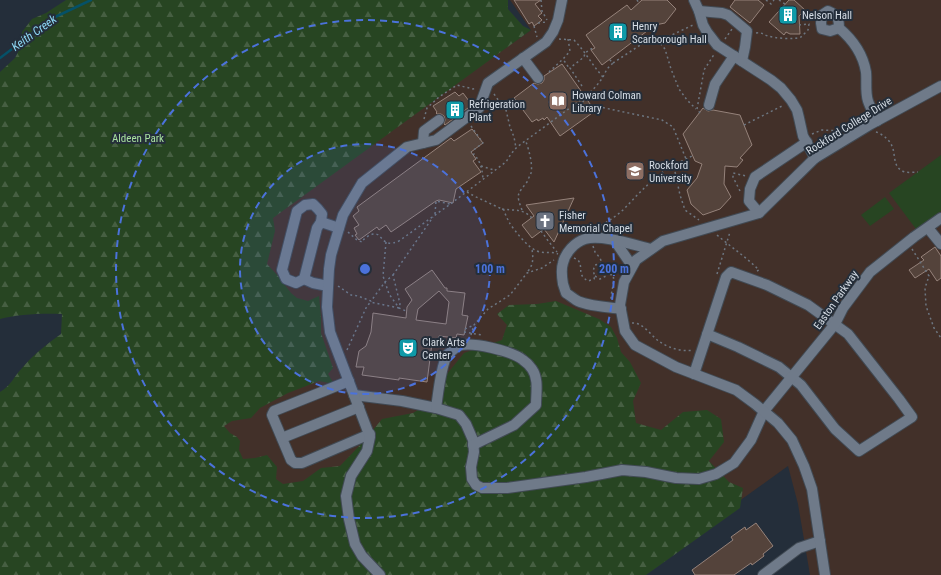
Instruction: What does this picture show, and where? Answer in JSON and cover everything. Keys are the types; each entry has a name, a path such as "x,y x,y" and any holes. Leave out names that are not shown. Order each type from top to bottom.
{"street":[{"path":"380,575 362,556 355,544 346,496 351,476 367,451 370,434 330,332 327,307 329,269 331,255 343,215 362,183 407,147 436,140 479,108 488,83 546,42 558,20 562,0"},
{"path":"694,0 703,25 717,45 771,80 781,88 791,101 797,110 803,136 815,158"},
{"path":"699,11 728,15 747,32 746,47 715,84 709,105"},
{"path":"839,28 856,46 862,58 866,72 868,100 874,122"},
{"path":"523,58 538,78"},
{"name":"Rockford College Drive","path":"825,575 812,489 804,466 792,440 778,423 756,404 736,390 676,367 635,345 625,331 616,308 620,305 624,282 632,266 636,260 651,249 663,241 759,213 815,158 874,122 941,86"},
{"path":"423,143 424,132 439,120"},
{"path":"759,213 749,201 750,189 756,177 807,142"},
{"path":"313,204 322,214 321,222 317,228 304,279 296,283 286,279 282,270 297,211 305,205 313,204"},
{"name":"Easton Parkway","path":"473,445 474,452 471,466 472,479 476,485 482,488 507,488 586,477 622,470 646,472 676,478 699,479 716,474 734,462 751,440 764,411 835,324 843,308 870,272 941,218"},
{"path":"321,222 339,229"},
{"path":"928,228 941,244"},
{"path":"616,308 595,306 577,301 565,292 562,278 563,263 569,250 578,242 585,239 596,238 651,249"},
{"path":"615,241 632,266"},
{"path":"694,374 707,334 727,275 731,272 767,285 808,305 848,334 912,417 859,450 835,429 801,385 778,367 738,347 707,334"},
{"path":"304,279 313,283 328,286"},
{"path":"354,395 402,401 436,408 459,415 466,424 473,440 473,445 514,425 536,405 537,382 533,370 523,359 486,341 465,345 458,347 444,360 436,408"},
{"path":"349,381 274,411 272,415 291,460 295,463 302,463 370,434"},
{"path":"282,438 359,406"},
{"path":"763,575 799,548 820,541"}],"path":[{"path":"538,23 548,22 542,11 541,0"},
{"path":"766,0 771,4 774,0"},
{"path":"779,0 785,4"},
{"path":"697,109 704,70 736,22"},
{"path":"747,35 760,32 768,36 782,38 801,37 808,30 809,24 799,25"},
{"path":"659,42 692,26"},
{"path":"650,29 665,49 679,88 687,100 700,113"},
{"path":"551,35 559,39 574,40 581,46 603,77"},
{"path":"339,229 362,242 371,233 380,236 384,241 391,244 399,241 506,162 516,148 590,93 598,85 607,69 613,63 654,36"},
{"path":"549,72 570,51 568,40"},
{"path":"570,68 584,57 585,53 594,47"},
{"path":"563,59 582,86"},
{"path":"609,59 613,63"},
{"path":"424,122 427,108 439,97 457,85 473,89 488,83 498,101 503,104 506,110 516,148"},
{"path":"582,99 586,107 590,110 600,108 662,120 673,127 686,159"},
{"path":"744,125 791,101"},
{"path":"874,122 872,130 888,139 892,146 896,165 900,170 906,172 918,172"},
{"path":"471,152 483,143 475,132"},
{"path":"522,210 518,201 518,192 528,180 531,174 532,166 526,141"},
{"path":"473,155 474,154 480,162 483,179"},
{"path":"598,232 594,230 609,221 625,208 662,172 692,156"},
{"path":"481,166 494,170"},
{"path":"672,166 674,167 685,210 709,227 726,243 753,264 759,270 756,272"},
{"path":"743,197 733,177 733,173 748,177"},
{"path":"467,192 501,208 522,210 528,213 532,218"},
{"path":"346,351 370,301 385,282 393,275 435,215 436,201 450,204"},
{"path":"501,208 504,210 508,221 526,243 535,251 561,254"},
{"path":"541,231 561,254"},
{"path":"386,242 383,276 389,294 399,308"},
{"path":"908,242 929,276 925,288 926,306 934,328 941,338"},
{"path":"715,280 726,243"},
{"path":"593,244 592,245 595,252 608,269 608,274"},
{"path":"465,329 474,325 488,309 510,295 530,268 533,260 532,248"},
{"path":"526,273 542,268 561,254"},
{"path":"574,258 580,262 580,273 585,280 590,281 594,279 595,276"},
{"path":"602,263 595,265 593,272 595,276 600,279 608,274"},
{"path":"608,274 613,275 614,278 611,291 616,308"},
{"path":"393,275 400,304 399,308"},
{"path":"328,286 335,285 351,295 406,311"},
{"path":"624,327 636,323 660,342 670,347 701,352"},
{"path":"472,334 474,325"},
{"path":"464,332 486,341"}],"shaded area":[{"name":"Rockford University","path":"510,0 941,0 941,575 810,575 798,504 788,466 636,575 309,575 127,313 531,30"}],"green space":[{"name":"Aldeen Park","path":"66,0 508,0 508,9 523,26 531,30 273,218 275,231 267,264 297,298 308,301 319,296 321,333 333,368 328,374 334,384 319,381 288,393 260,408 251,418 232,421 224,426 240,441 239,450 243,459 267,455 277,467 276,479 283,484 303,481 321,468 340,466 382,419 413,413 433,401 447,374 464,353 502,340 507,325 497,314 509,305 537,304 556,301 599,319 611,327 617,338 621,352 630,362 641,383 633,401 636,423 661,430 683,412 707,410 721,419 724,442 709,461 729,482 743,488 740,508 646,575 0,575 0,392 10,384 20,370 32,358 61,334 62,314 31,314 0,319 0,72 15,58 21,46 22,32 32,19 46,13"},
{"path":"941,155 941,211 916,229 889,193"},
{"path":"885,197 894,209 870,226 861,215"}],"building":[{"path":"514,0 541,0 535,4 542,13 538,16 542,20 534,26 532,22 529,24"},
{"name":"Henry Scarborough Hall","path":"642,0 667,0 676,9 665,23 655,25 602,65 591,50 595,48 586,35 627,5 631,10"},
{"path":"735,0 758,0 764,5 750,23 730,7"},
{"name":"Nelson Hall","path":"789,0 794,0 805,10 799,16 800,34 790,34 786,32 784,35 769,22"},
{"path":"562,64 595,111 560,136 547,117 544,120 543,118 538,121 537,119 532,122 514,98 534,83 542,83 544,76"},
{"name":"Refrigeration Plant","path":"455,92 459,96 463,93 472,105 445,125 444,116 437,114 433,106"},
{"path":"703,108 708,111 713,110 740,115 752,145 740,158 743,160 737,167 725,166 724,184 731,197 720,209 703,215 691,204 687,190 697,178 702,164 695,161 683,134"},
{"path":"472,129 483,143 471,152 476,159 473,161 481,172 456,189 453,203 439,200 436,201 391,232 386,225 379,230 377,227 359,240 355,235 357,234 354,228 359,225 353,216 359,211 357,207 451,138 454,141"},
{"name":"Fisher Memorial Chapel","path":"574,198 554,242 544,229 532,238 522,225 534,216 526,205"},
{"path":"935,247 941,256 941,278 937,281 929,269 915,278 909,270 924,260 921,257"},
{"path":"432,270 445,288 447,288 447,291 465,293 462,315 468,316 464,335 457,334 456,338 439,336 438,342 432,343 427,382 362,375 364,367 356,367 359,351 366,346 371,332 373,313 406,318 407,307 412,300 405,289","holes":["439,291 449,302 446,324 416,320 418,309"]},
{"path":"756,523 773,546 763,554 764,556 734,575 695,575 692,570 733,540 731,537 745,527 746,530"}],"waterway":[{"name":"Keith Creek","path":"0,58 53,18 91,0"}],"place":[{"name":"Nelson Hall","path":"788,15"},
{"name":"Henry Scarborough Hall","path":"618,32"},
{"name":"Howard Colman Library","path":"558,101"},
{"name":"Refrigeration Plant","path":"455,110"},
{"name":"Rockford University","path":"635,171"},
{"name":"Fisher Memorial Chapel","path":"545,221"},
{"name":"Clark Arts Center","path":"408,348"}]}
